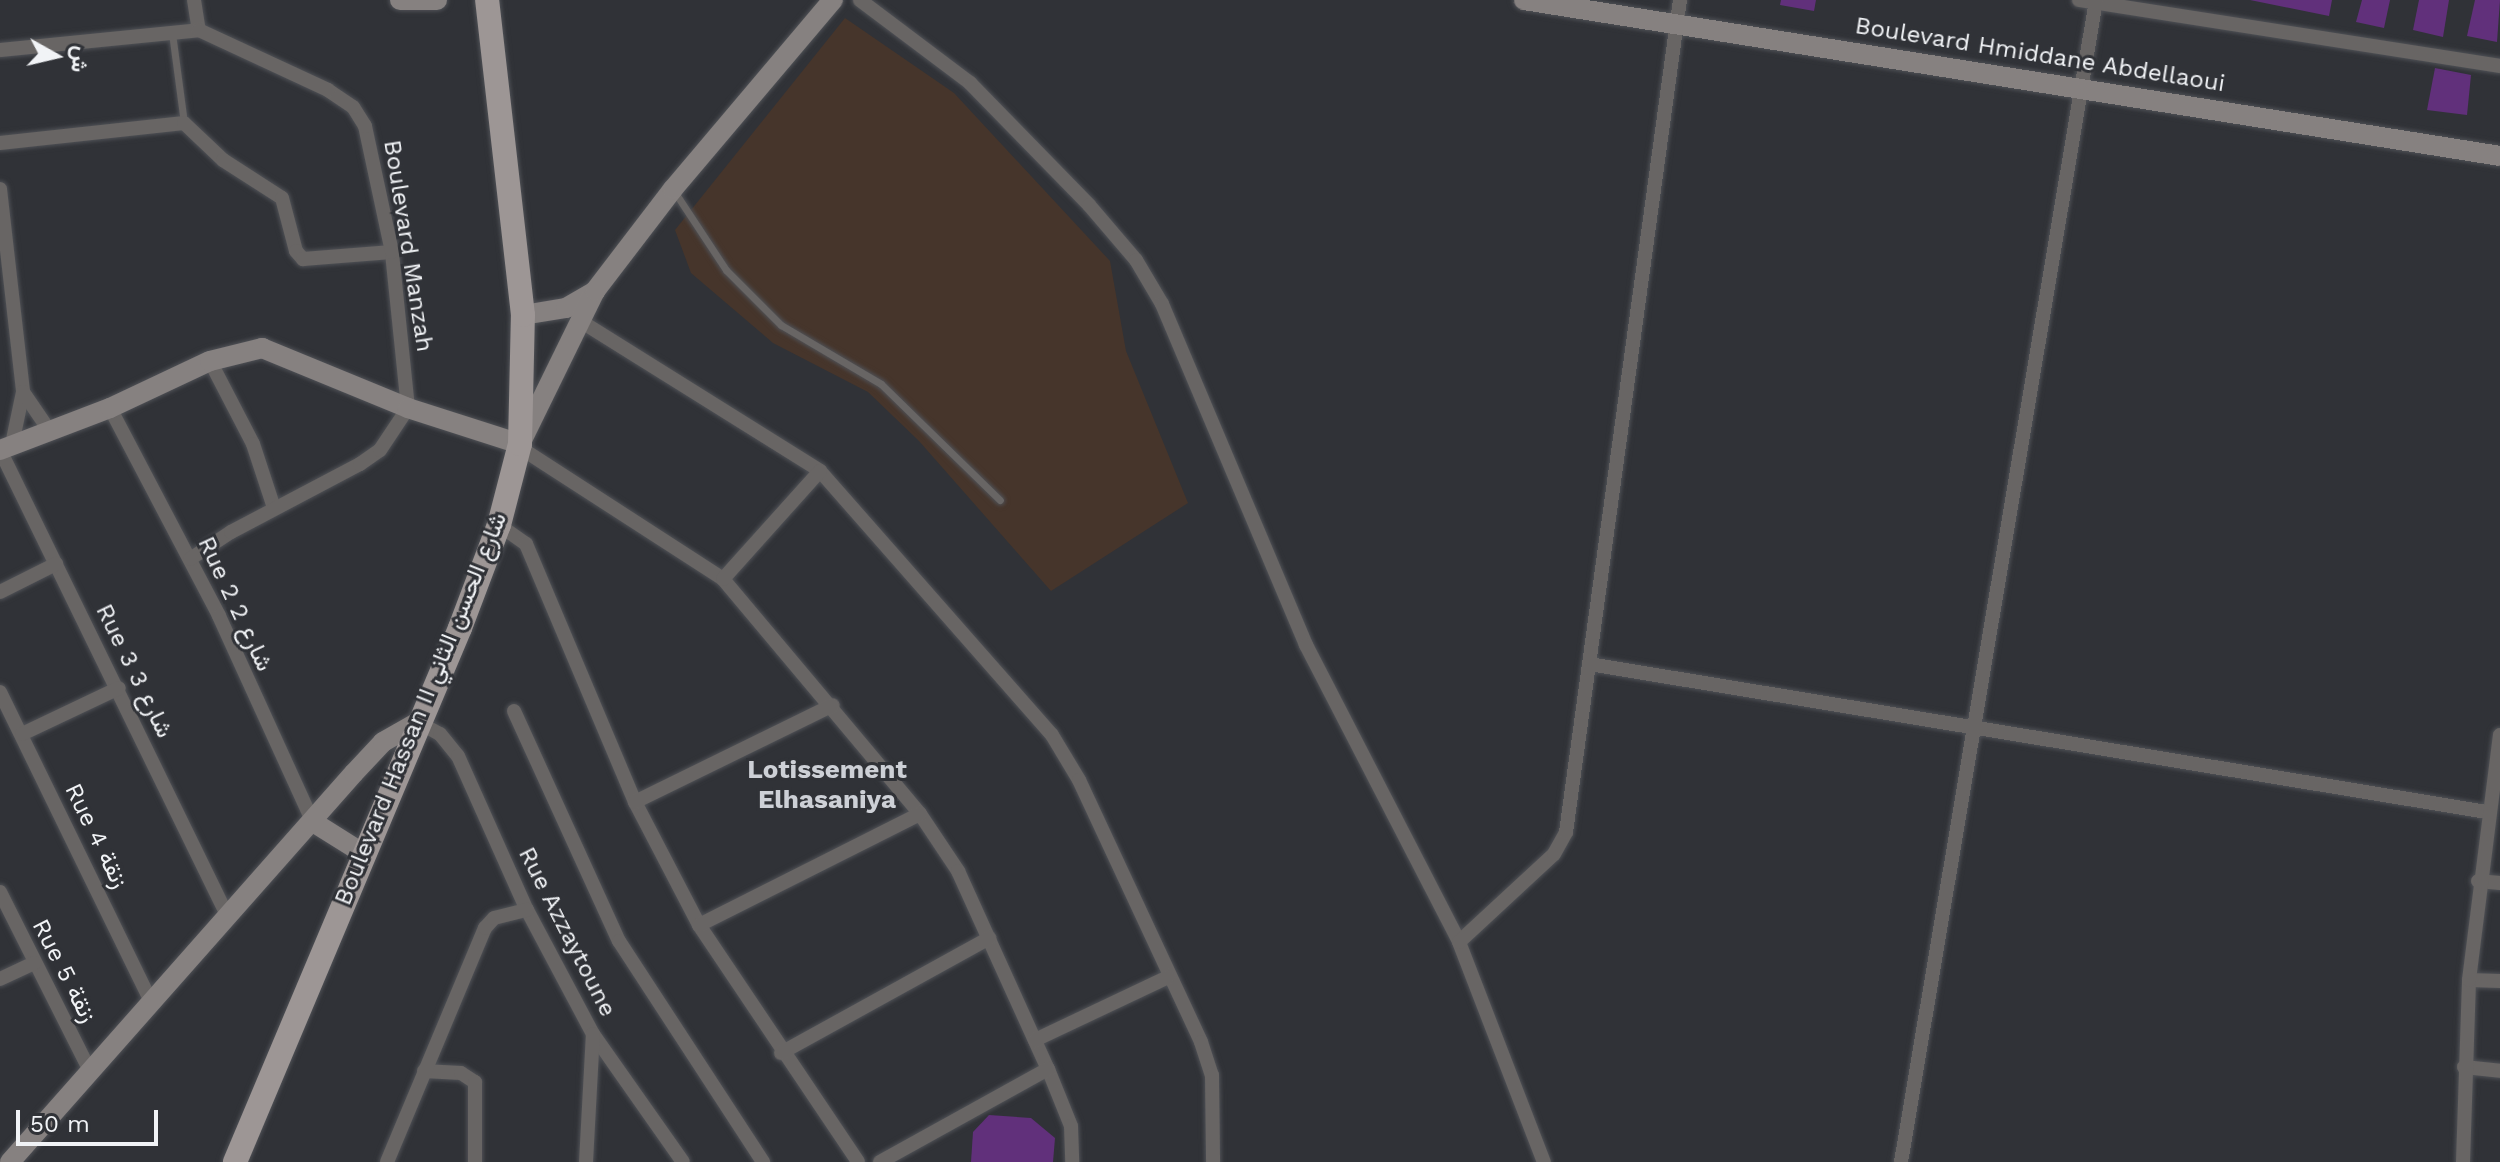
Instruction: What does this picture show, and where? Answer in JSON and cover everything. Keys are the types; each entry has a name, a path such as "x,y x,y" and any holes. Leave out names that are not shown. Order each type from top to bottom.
{"main road":[{"name":"Boulevard Hassan II شارع الحسن الثاني","path":"235,1162 499,525 520,446 523,315 487,0"}],"street":[{"path":"0,50 199,30 194,0"},
{"path":"400,0 437,0"},
{"path":"520,446 595,291 673,189 833,0"},
{"path":"860,0 970,83 1136,260 1185,353 1306,645 1459,942 1544,1162"},
{"name":"Boulevard Hmiddane Abdellaoui","path":"1524,0 2082,86 2500,156"},
{"path":"1459,942 1562,843 1680,0"},
{"path":"2079,0 2500,66"},
{"path":"1901,1162 2095,1"},
{"name":"Boulevard Manzah","path":"199,30 353,107 373,146 392,252 408,408"},
{"path":"0,143 184,123 223,160 282,198 296,251 303,259 392,252"},
{"path":"0,189 23,392 4,448"},
{"path":"523,315 566,308 595,291"},
{"path":"582,322 820,471 1052,735 1079,780 1212,1075 1213,1162"},
{"path":"4,448 110,408 210,361 249,349 275,350 408,408 520,446 723,579 833,705 920,814 958,871 1071,1126 1072,1162"},
{"path":"210,361 253,444 274,508"},
{"path":"23,392 49,430"},
{"name":"Rue 2 شارع 2","path":"110,408 190,559 313,822"},
{"path":"190,559 274,508 340,477 380,450 408,408"},
{"name":"Rue 3 شارع 3","path":"4,448 56,564 226,913"},
{"path":"723,579 820,471"},
{"path":"499,525 526,544 635,802 699,925 781,1053 858,1162"},
{"path":"0,592 56,564"},
{"path":"1589,664 2487,812"},
{"path":"22,734 119,688"},
{"name":"Rue 4 زنقة","path":"0,692 150,1000"},
{"path":"635,802 833,705"},
{"path":"514,711 619,941 763,1162"},
{"path":"10,1162 226,913 313,822 383,742 418,722"},
{"name":"Rue Azzaytoune","path":"418,722 440,734 458,756 527,910 593,1034 683,1162"},
{"path":"2463,1162 2469,980 2478,881 2500,735"},
{"path":"699,925 920,814"},
{"path":"313,822 364,854"},
{"path":"2478,881 2500,883"},
{"name":"Rue 5 زنقة","path":"0,892 89,1069"},
{"path":"387,1162 485,928 494,918 527,910"},
{"path":"781,1053 989,938"},
{"path":"0,979 35,963"},
{"path":"1035,1040 1168,977"},
{"path":"2469,980 2500,981"},
{"path":"586,1162 593,1034"},
{"path":"2464,1067 2500,1071"},
{"path":"880,1162 1048,1069"},
{"path":"424,1071 461,1073 475,1082 475,1162"}],"lane":[{"path":"172,33 184,123"},
{"path":"673,189 726,270 781,325 881,384 1000,500"}],"shaded area":[{"path":"845,18 954,93 1110,261 1126,351 1188,503 1051,591 919,441 868,392 773,343 691,273 675,230"}],"building":[{"path":"1781,0 1816,0 1814,11 1780,5"},
{"path":"2250,0 2332,0 2329,16"},
{"path":"2362,0 2390,0 2384,28 2356,22"},
{"path":"2419,0 2449,0 2443,37 2413,30"},
{"path":"2475,0 2500,0 2497,42 2467,36"},
{"path":"2435,68 2471,75 2467,115 2427,110"},
{"path":"989,1115 1031,1118 1055,1138 1053,1162 971,1162 973,1132"}],"district":[{"name":"Lotissement Elhasaniya","path":"827,785"}]}
